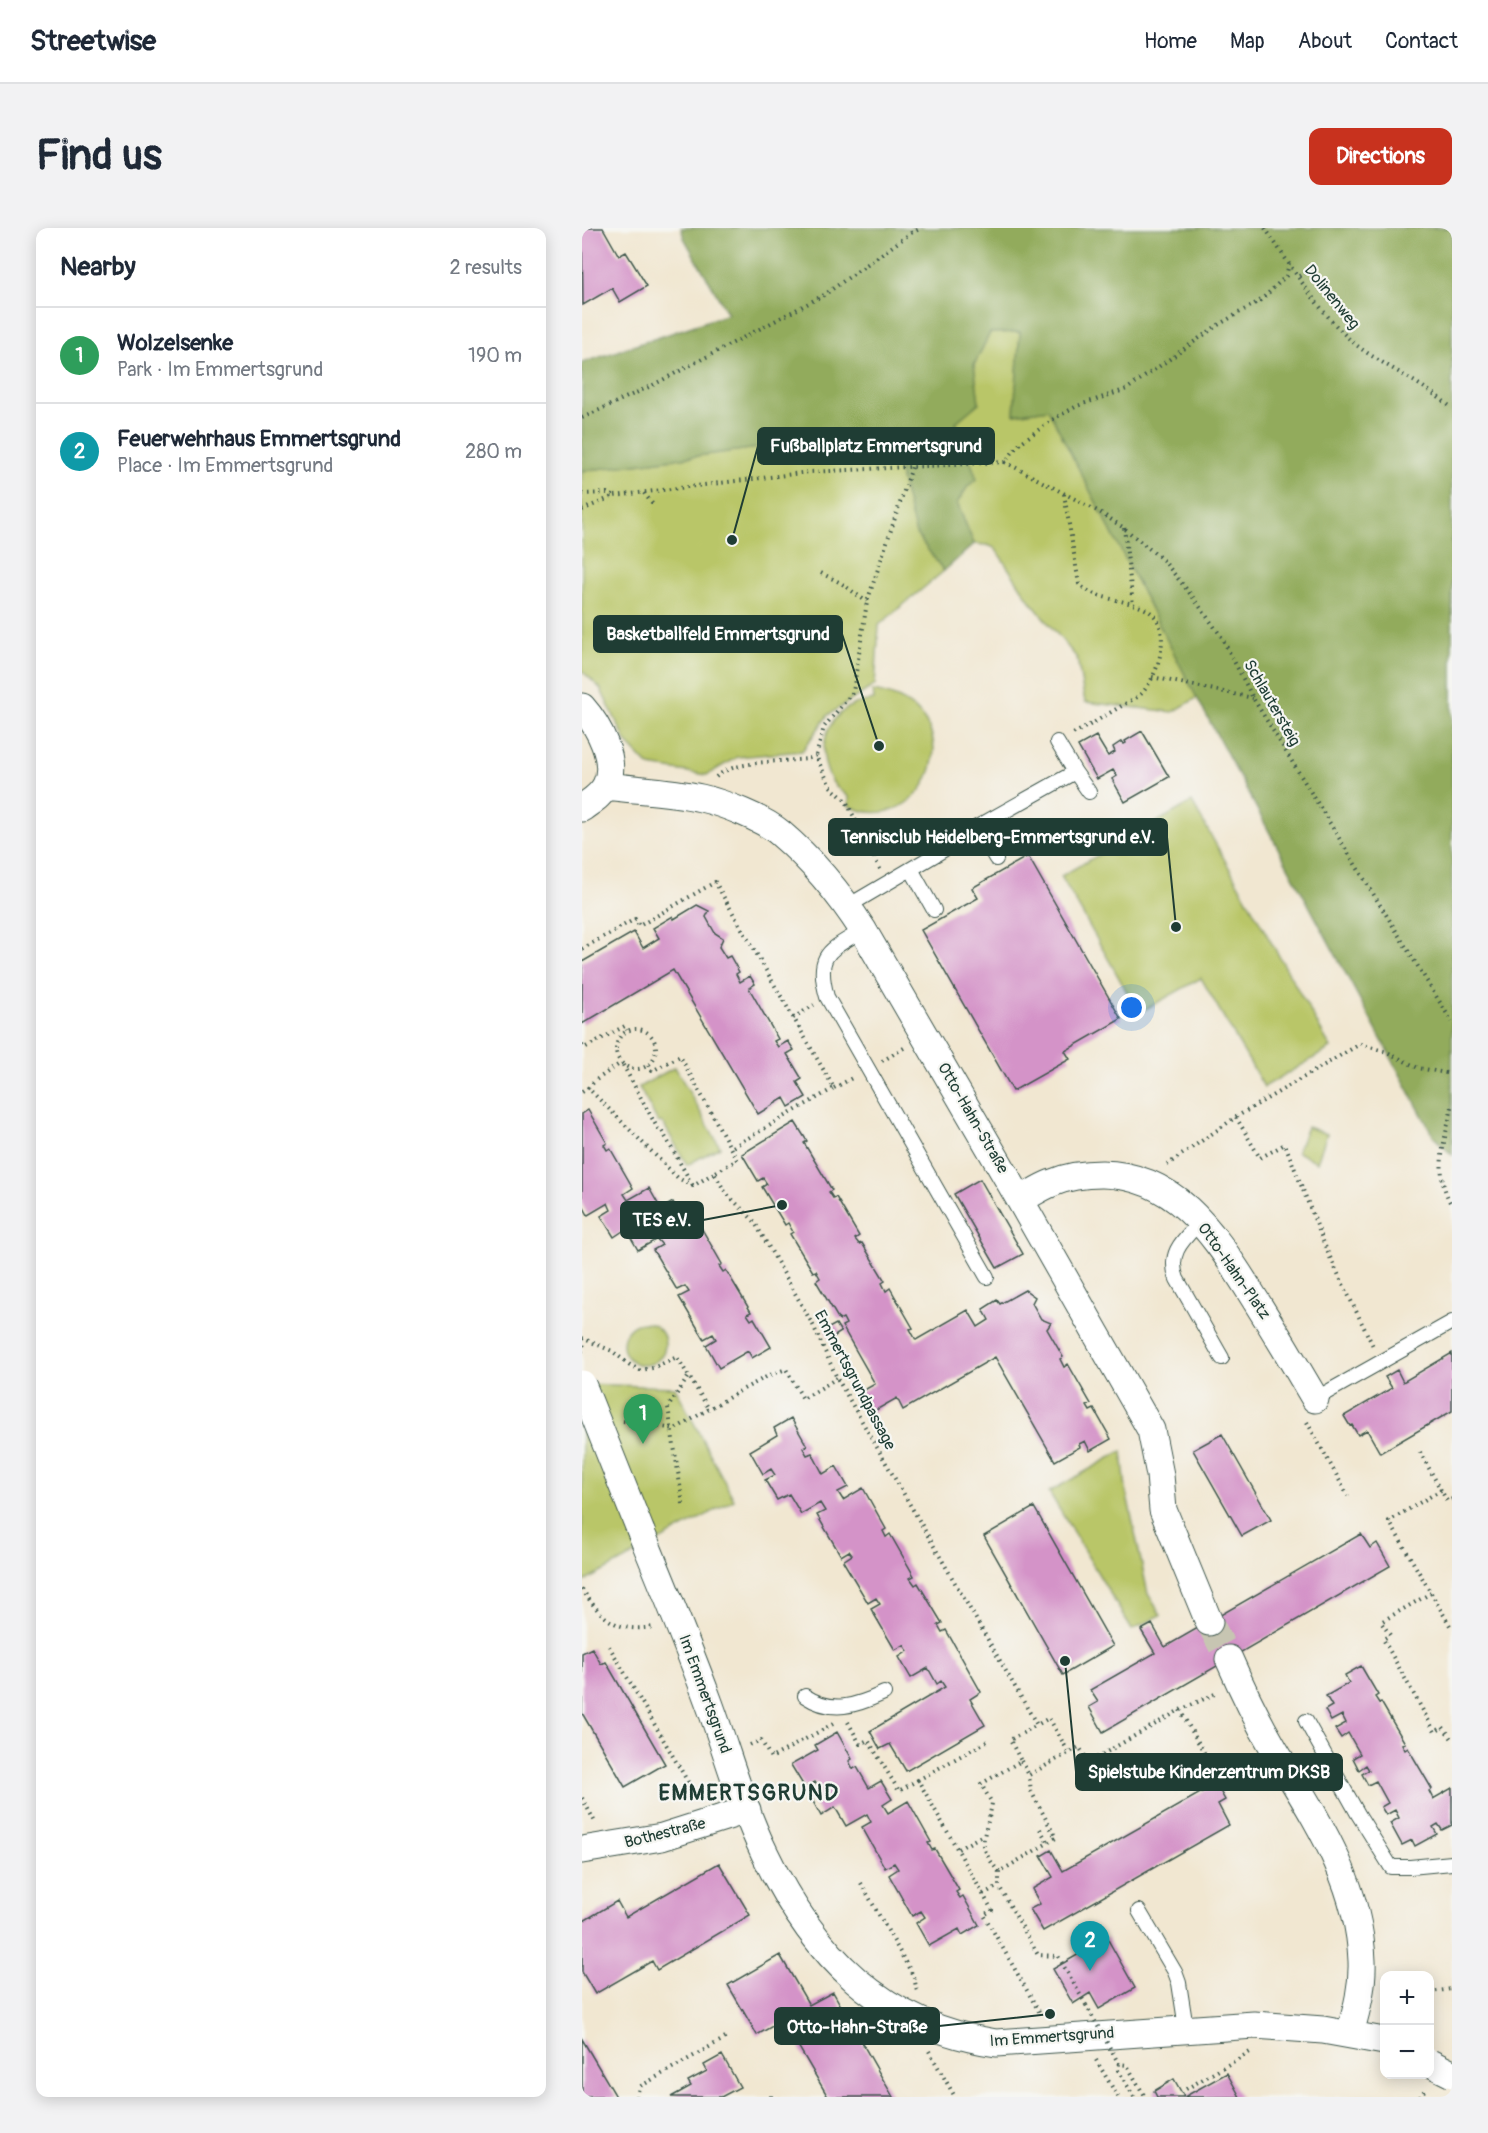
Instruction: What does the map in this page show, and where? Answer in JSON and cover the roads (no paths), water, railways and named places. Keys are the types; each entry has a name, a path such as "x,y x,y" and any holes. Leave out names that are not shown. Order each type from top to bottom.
{"street":[{"path":"582,707 606,748 609,775 606,786 598,797 582,808"},
{"name":"Otto-Hahn-Straße","path":"606,786 701,798 742,812 779,831 820,871 848,906 1151,1430 1161,1475 1163,1510 1209,1622"},
{"name":"Otto-Hahn-Platz","path":"1020,1200 1052,1183 1078,1175 1119,1174 1144,1180 1171,1194 1190,1210 1234,1267 1277,1334 1310,1408"},
{"name":"Im Emmertsgrund","path":"582,1384 677,1620 764,1853 784,1890 812,1932 835,1960 860,1984 911,2018 941,2031 969,2039 996,2043 1254,2025 1350,2033 1380,2040"},
{"path":"1234,1670 1272,1746 1330,1843 1352,1902 1359,1928 1362,1963 1360,1998 1350,2033"},
{"name":"Bothestraße","path":"582,1850 662,1837 747,1810"},
{"path":"1434,2065 1452,2074"}],"lane":[{"path":"1057,742 1089,792"},
{"path":"848,906 977,827 1075,772"},
{"path":"977,827 996,859"},
{"path":"911,869 934,910"},
{"path":"863,930 828,954 822,964 821,975 827,997 987,1277"},
{"path":"1200,1222 1178,1248 1173,1269 1222,1358"},
{"path":"1310,1408 1452,1322"},
{"path":"804,1696 819,1705 839,1706 860,1704 884,1693"},
{"path":"1306,1721 1358,1814 1391,1867 1452,1863"},
{"path":"1139,1911 1175,1972 1179,1983 1186,2028"}],"tunnel":[{"path":"1209,1622 1229,1659"}],"place":[{"name":"Fußballplatz Emmertsgrund","path":"732,540"},
{"name":"Basketballfeld Emmertsgrund","path":"879,746"},
{"name":"Tennisclub Heidelberg-Emmertsgrund e.V.","path":"1176,927"},
{"name":"TES e.V.","path":"782,1205"},
{"name":"Wolzelsenke","path":"643,1444"},
{"name":"Spielstube Kinderzentrum DKSB","path":"1065,1661"},
{"name":"Feuerwehrhaus Emmertsgrund","path":"1090,1971"},
{"name":"Otto-Hahn-Straße","path":"1050,2014"}],"district":[{"name":"EMMERTSGRUND","path":"749,1793"}]}
